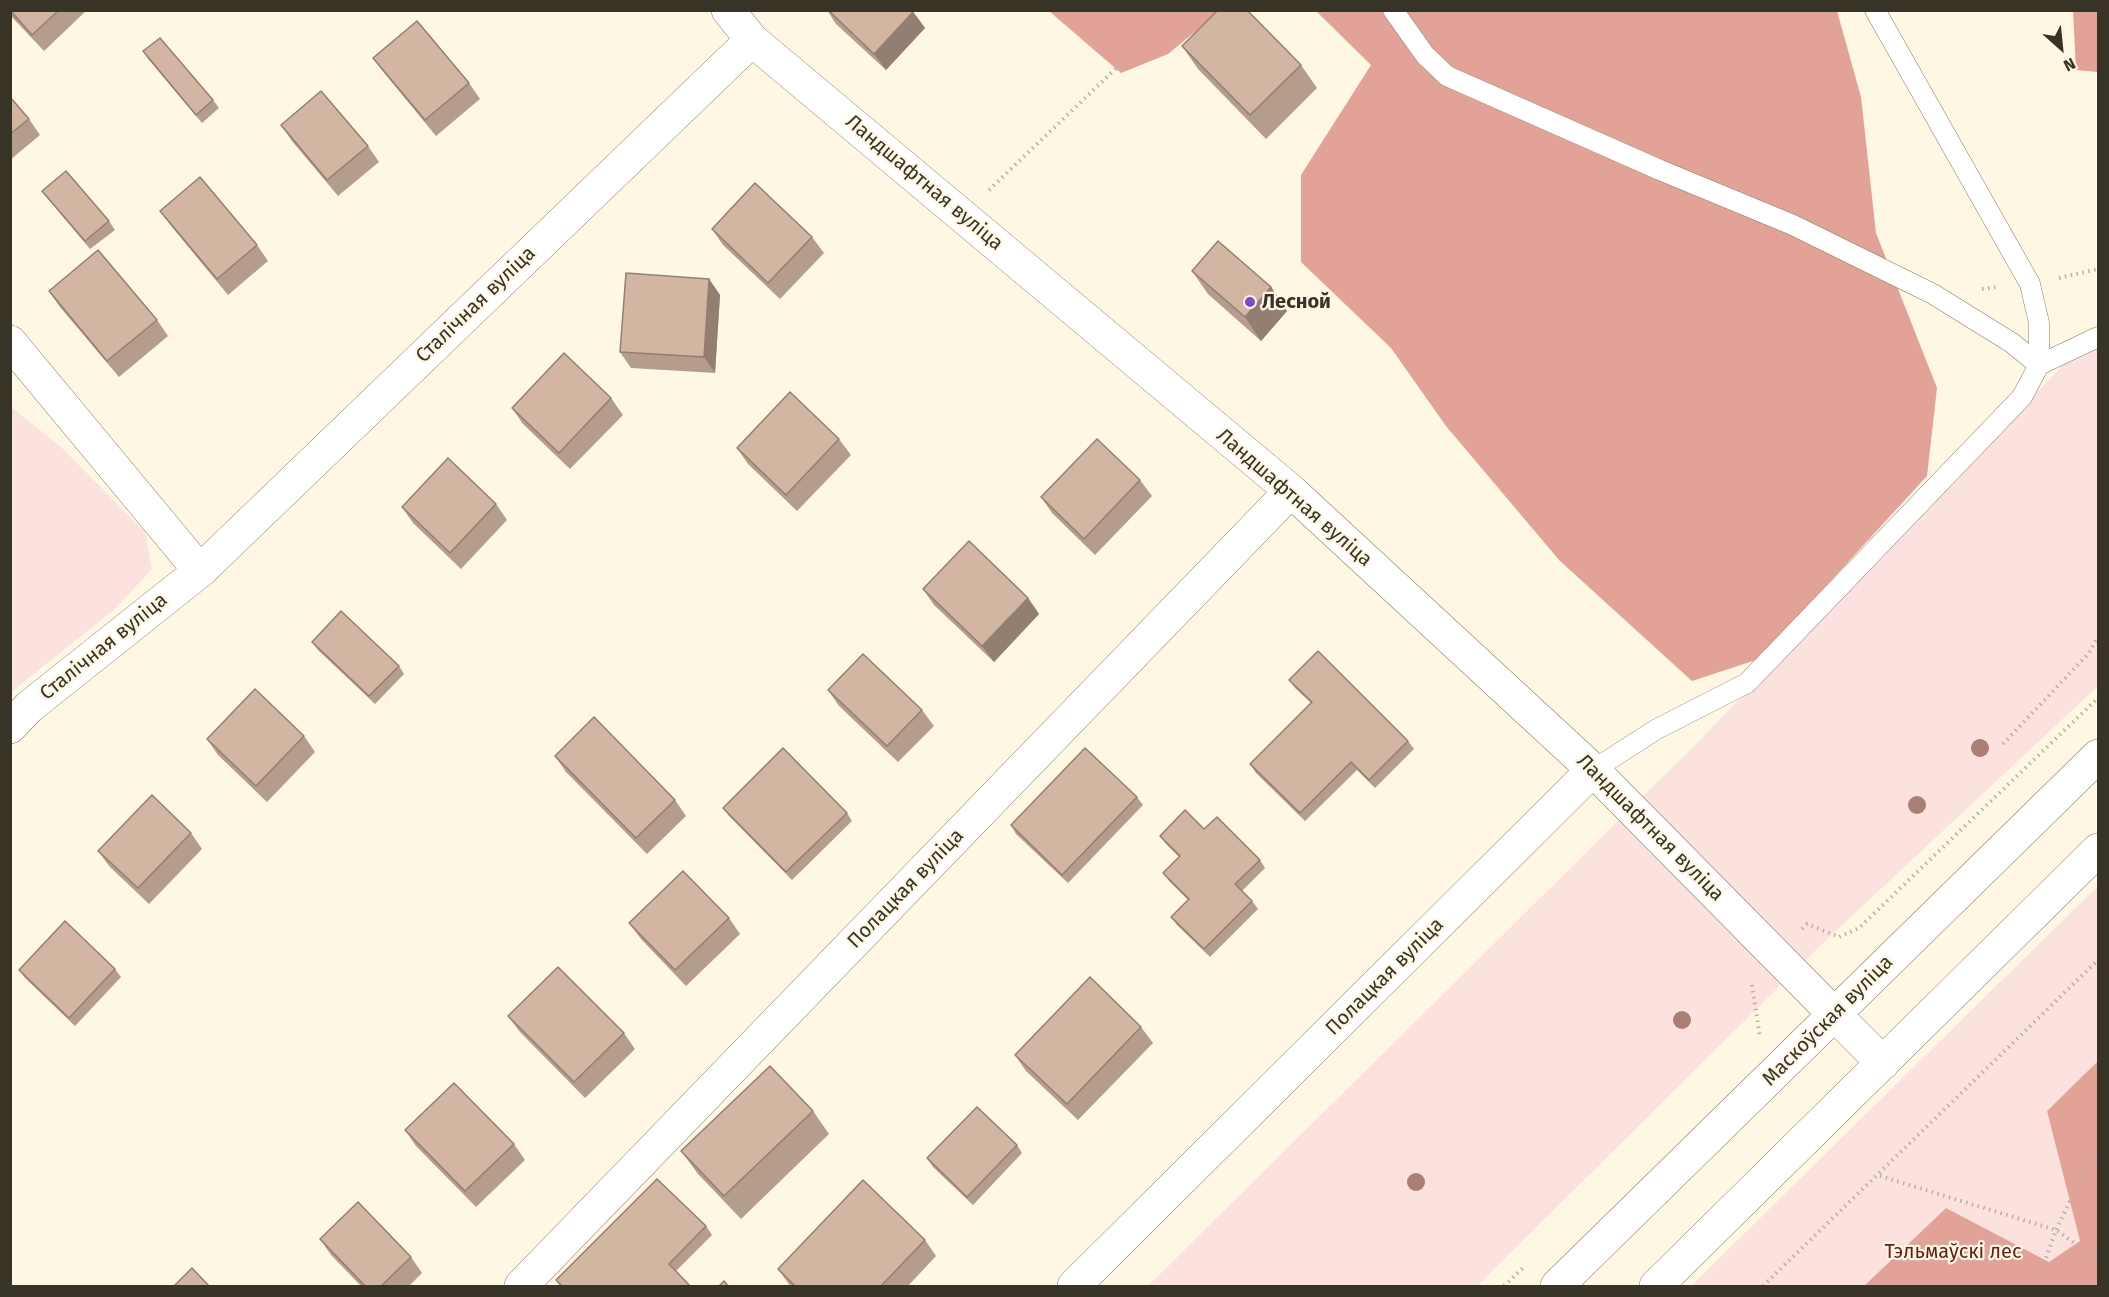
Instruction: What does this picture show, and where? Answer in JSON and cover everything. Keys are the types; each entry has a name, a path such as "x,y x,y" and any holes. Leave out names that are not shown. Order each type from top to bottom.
{"main road":[{"name":"Ландшафтная вуліца","path":"728,10 752,40 1291,491 1593,770 1883,1063"},
{"name":"Сталічная вуліца","path":"10,727 29,707 200,570 752,40"},
{"path":"10,342 200,570"},
{"name":"Полацкая вуліца","path":"521,1287 1291,491"},
{"name":"Маскоўская вуліца","path":"1557,1287 2098,756"},
{"name":"Полацкая вуліца","path":"1074,1287 1593,770"},
{"path":"1656,1287 2098,850"}],"lane":[{"path":"1393,10 1425,55 1447,76 1659,170 1793,225 1934,294 2012,343 2039,364"},
{"path":"1593,770 1657,729 1747,683 2022,396 2039,364 2039,323 2031,284 1875,10"},
{"path":"2039,364 2098,337"}],"path":[{"path":"962,216 1177,10"},
{"path":"2003,744 2089,653 2098,638"},
{"path":"1763,1287 1880,1176 2098,960"},
{"path":"2036,1287 2056,1230 2087,1166 2098,1154"},
{"path":"1880,1176 2056,1230 2098,1260"}],"shaded area":[{"path":"2098,329 2098,686 1824,942 1477,1286 1148,1286 1699,741"},
{"path":"10,406 62,448 145,532 152,569 115,609 11,692"},
{"path":"2098,886 2098,1061 2047,1111 2080,1241 2049,1262 1946,1208 1864,1286 1691,1286"}],"green space":[{"path":"1049,11 1220,11 1168,54 1121,73"},
{"path":"1316,11 1837,11 1861,97 1876,233 1937,388 1927,476 1759,659 1692,681 1559,560 1446,426 1391,348 1301,262 1301,175 1371,65"},
{"path":"2073,11 2098,11 2098,72 2076,70"},
{"name":"Тэльмаўскі лес","path":"2098,1061 2098,1286 1864,1286 1946,1208 2049,1262 2080,1241 2047,1111"}],"building":[{"path":"10,10 59,10 32,35"},
{"path":"828,10 912,10 913,12 874,54"},
{"path":"1218,10 1247,10 1301,65 1250,115 1182,46"},
{"path":"417,21 469,83 425,120 373,58"},
{"path":"160,38 213,100 196,115 143,51"},
{"path":"321,91 368,146 327,180 281,125"},
{"path":"10,97 29,119 10,134"},
{"path":"66,171 109,221 85,241 42,191"},
{"path":"200,177 257,245 217,279 160,211"},
{"path":"755,183 812,237 768,283 712,229"},
{"path":"1218,241 1271,287 1245,317 1192,271"},
{"path":"98,250 157,320 107,361 49,291"},
{"path":"626,273 709,279 704,357 620,352"},
{"path":"564,353 611,398 559,453 512,408"},
{"path":"790,392 839,439 786,495 737,448"},
{"path":"1097,439 1140,480 1084,539 1041,497"},
{"path":"448,458 496,504 450,553 402,507"},
{"path":"969,541 1028,598 982,646 923,589"},
{"path":"341,611 399,666 369,696 312,642"},
{"path":"1318,651 1408,741 1369,780 1351,762 1300,813 1250,764 1312,702 1289,680"},
{"path":"863,654 922,710 887,746 828,690"},
{"path":"255,689 304,736 256,786 207,739"},
{"path":"594,717 675,800 636,838 555,756"},
{"path":"783,748 847,813 786,872 723,808"},
{"path":"1085,748 1137,797 1062,875 1011,825"},
{"path":"152,795 191,833 138,888 98,851"},
{"path":"1185,810 1204,829 1217,817 1260,860 1235,884 1252,901 1204,949 1171,917 1189,899 1163,873 1180,856 1160,836"},
{"path":"683,871 729,918 675,970 629,923"},
{"path":"65,921 115,969 69,1018 19,970"},
{"path":"558,967 624,1033 574,1082 508,1016"},
{"path":"1090,977 1141,1027 1067,1104 1015,1055"},
{"path":"770,1066 813,1111 724,1196 681,1151"},
{"path":"454,1083 514,1144 465,1191 405,1130"},
{"path":"977,1107 1017,1145 967,1197 927,1158"},
{"path":"657,1179 706,1226 669,1264 691,1287 563,1287 556,1280"},
{"path":"863,1180 925,1240 880,1287 796,1287 778,1269"},
{"path":"358,1202 411,1257 380,1287 366,1287 320,1239"},
{"path":"192,1268 210,1287 173,1287"},
{"path":"724,1281 729,1287 718,1287"}],"place":[{"name":"Лесной","path":"1250,302"}]}
